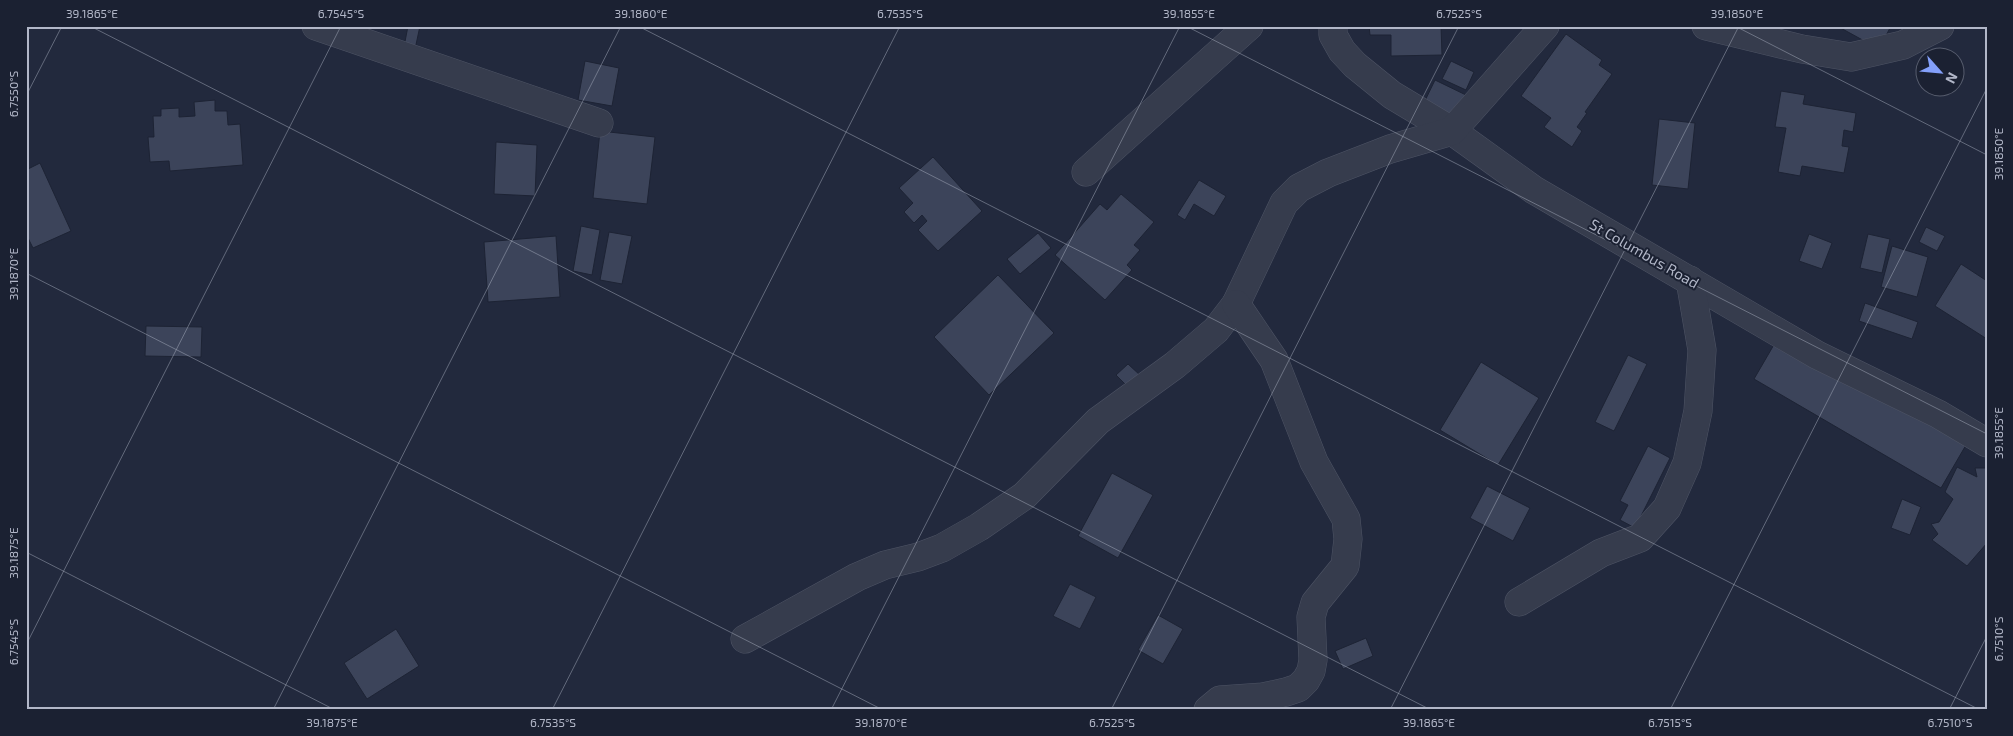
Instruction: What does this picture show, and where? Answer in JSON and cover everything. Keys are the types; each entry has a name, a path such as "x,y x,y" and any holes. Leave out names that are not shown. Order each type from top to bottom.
{"street":[{"path":"316,26 599,123"},
{"path":"1086,172 1249,26"},
{"name":"St Columbus Road","path":"1333,26 1333,34 1337,43 1354,65 1392,95 1452,131 1534,190 1817,355 1938,414 1987,443"},
{"path":"745,639 857,577 885,564 918,557 942,548 986,522 1024,496 1098,421 1176,365 1216,330 1236,304 1284,203 1299,188 1328,173 1390,149 1452,131 1545,26"},
{"path":"1706,26 1802,49 1851,57 1903,45 1940,26"},
{"path":"1519,602 1601,553 1640,538 1667,508 1687,463 1698,411 1702,350 1690,280"},
{"path":"1208,710 1220,700 1263,697 1286,692 1298,688 1306,680 1311,671 1313,660 1311,616 1315,603 1344,566 1348,539 1346,519 1314,462 1274,360 1236,304"}],"building":[{"path":"408,26 420,26 414,54 403,52"},
{"path":"1369,26 1441,26 1442,55 1391,56 1391,35 1370,35"},
{"path":"1837,26 1891,26 1879,49"},
{"path":"1566,34 1602,60 1599,65 1612,74 1585,112 1587,113 1577,127 1582,131 1572,147 1544,127 1551,118 1521,96"},
{"path":"585,61 619,68 612,106 578,100"},
{"path":"1451,61 1474,72 1466,90 1442,79"},
{"path":"1435,80 1466,95 1451,124 1421,109"},
{"path":"1781,91 1805,95 1803,104 1856,113 1853,132 1844,130 1842,146 1849,147 1844,173 1802,166 1800,176 1778,172 1786,128 1775,127"},
{"path":"215,100 215,111 227,111 228,125 240,124 243,165 170,171 169,161 150,162 148,137 154,137 153,116 161,116 161,109 179,108 179,117 195,116 194,102"},
{"path":"1659,119 1695,123 1688,189 1652,185"},
{"path":"600,131 655,137 647,204 593,198"},
{"path":"496,142 537,145 535,196 494,194"},
{"path":"933,157 982,211 938,251 918,230 927,221 922,215 914,223 904,212 913,203 899,188"},
{"path":"40,163 71,231 33,248 26,234 26,170"},
{"path":"1199,180 1226,196 1214,216 1194,204 1185,220 1177,215"},
{"path":"1121,194 1154,222 1134,245 1140,250 1127,265 1132,270 1105,300 1055,255 1100,204 1107,210"},
{"path":"581,226 600,230 592,275 573,271"},
{"path":"1926,227 1945,236 1937,251 1919,242"},
{"path":"609,232 632,236 622,284 600,280"},
{"path":"1038,233 1051,248 1020,274 1007,259"},
{"path":"1809,234 1832,243 1822,269 1799,261"},
{"path":"1868,234 1890,239 1882,273 1860,268"},
{"path":"556,236 560,297 488,302 484,242"},
{"path":"1892,246 1928,257 1917,297 1881,287"},
{"path":"1961,264 1987,281 1987,339 1935,306"},
{"path":"998,275 1054,333 989,395 934,337"},
{"path":"1865,303 1918,322 1912,339 1859,321"},
{"path":"146,326 202,327 201,357 145,356"},
{"path":"1779,336 1966,445 1941,488 1754,379"},
{"path":"1628,355 1647,364 1614,431 1595,422"},
{"path":"1481,362 1539,398 1498,465 1440,430"},
{"path":"1128,364 1141,376 1129,388 1116,375"},
{"path":"1648,446 1670,458 1635,528 1620,520 1628,505 1620,501"},
{"path":"1957,467 1977,477 1975,468 1987,468 1987,543 1967,566 1932,540 1938,534 1931,524 1939,522 1953,499 1945,492"},
{"path":"1112,473 1153,495 1118,558 1078,536"},
{"path":"1487,486 1530,508 1513,541 1470,518"},
{"path":"1902,499 1921,507 1910,535 1891,528"},
{"path":"1070,584 1096,597 1080,629 1053,616"},
{"path":"1158,615 1183,629 1163,664 1138,650"},
{"path":"396,629 419,666 367,699 344,663"},
{"path":"1366,638 1373,656 1343,669 1335,651"}]}
